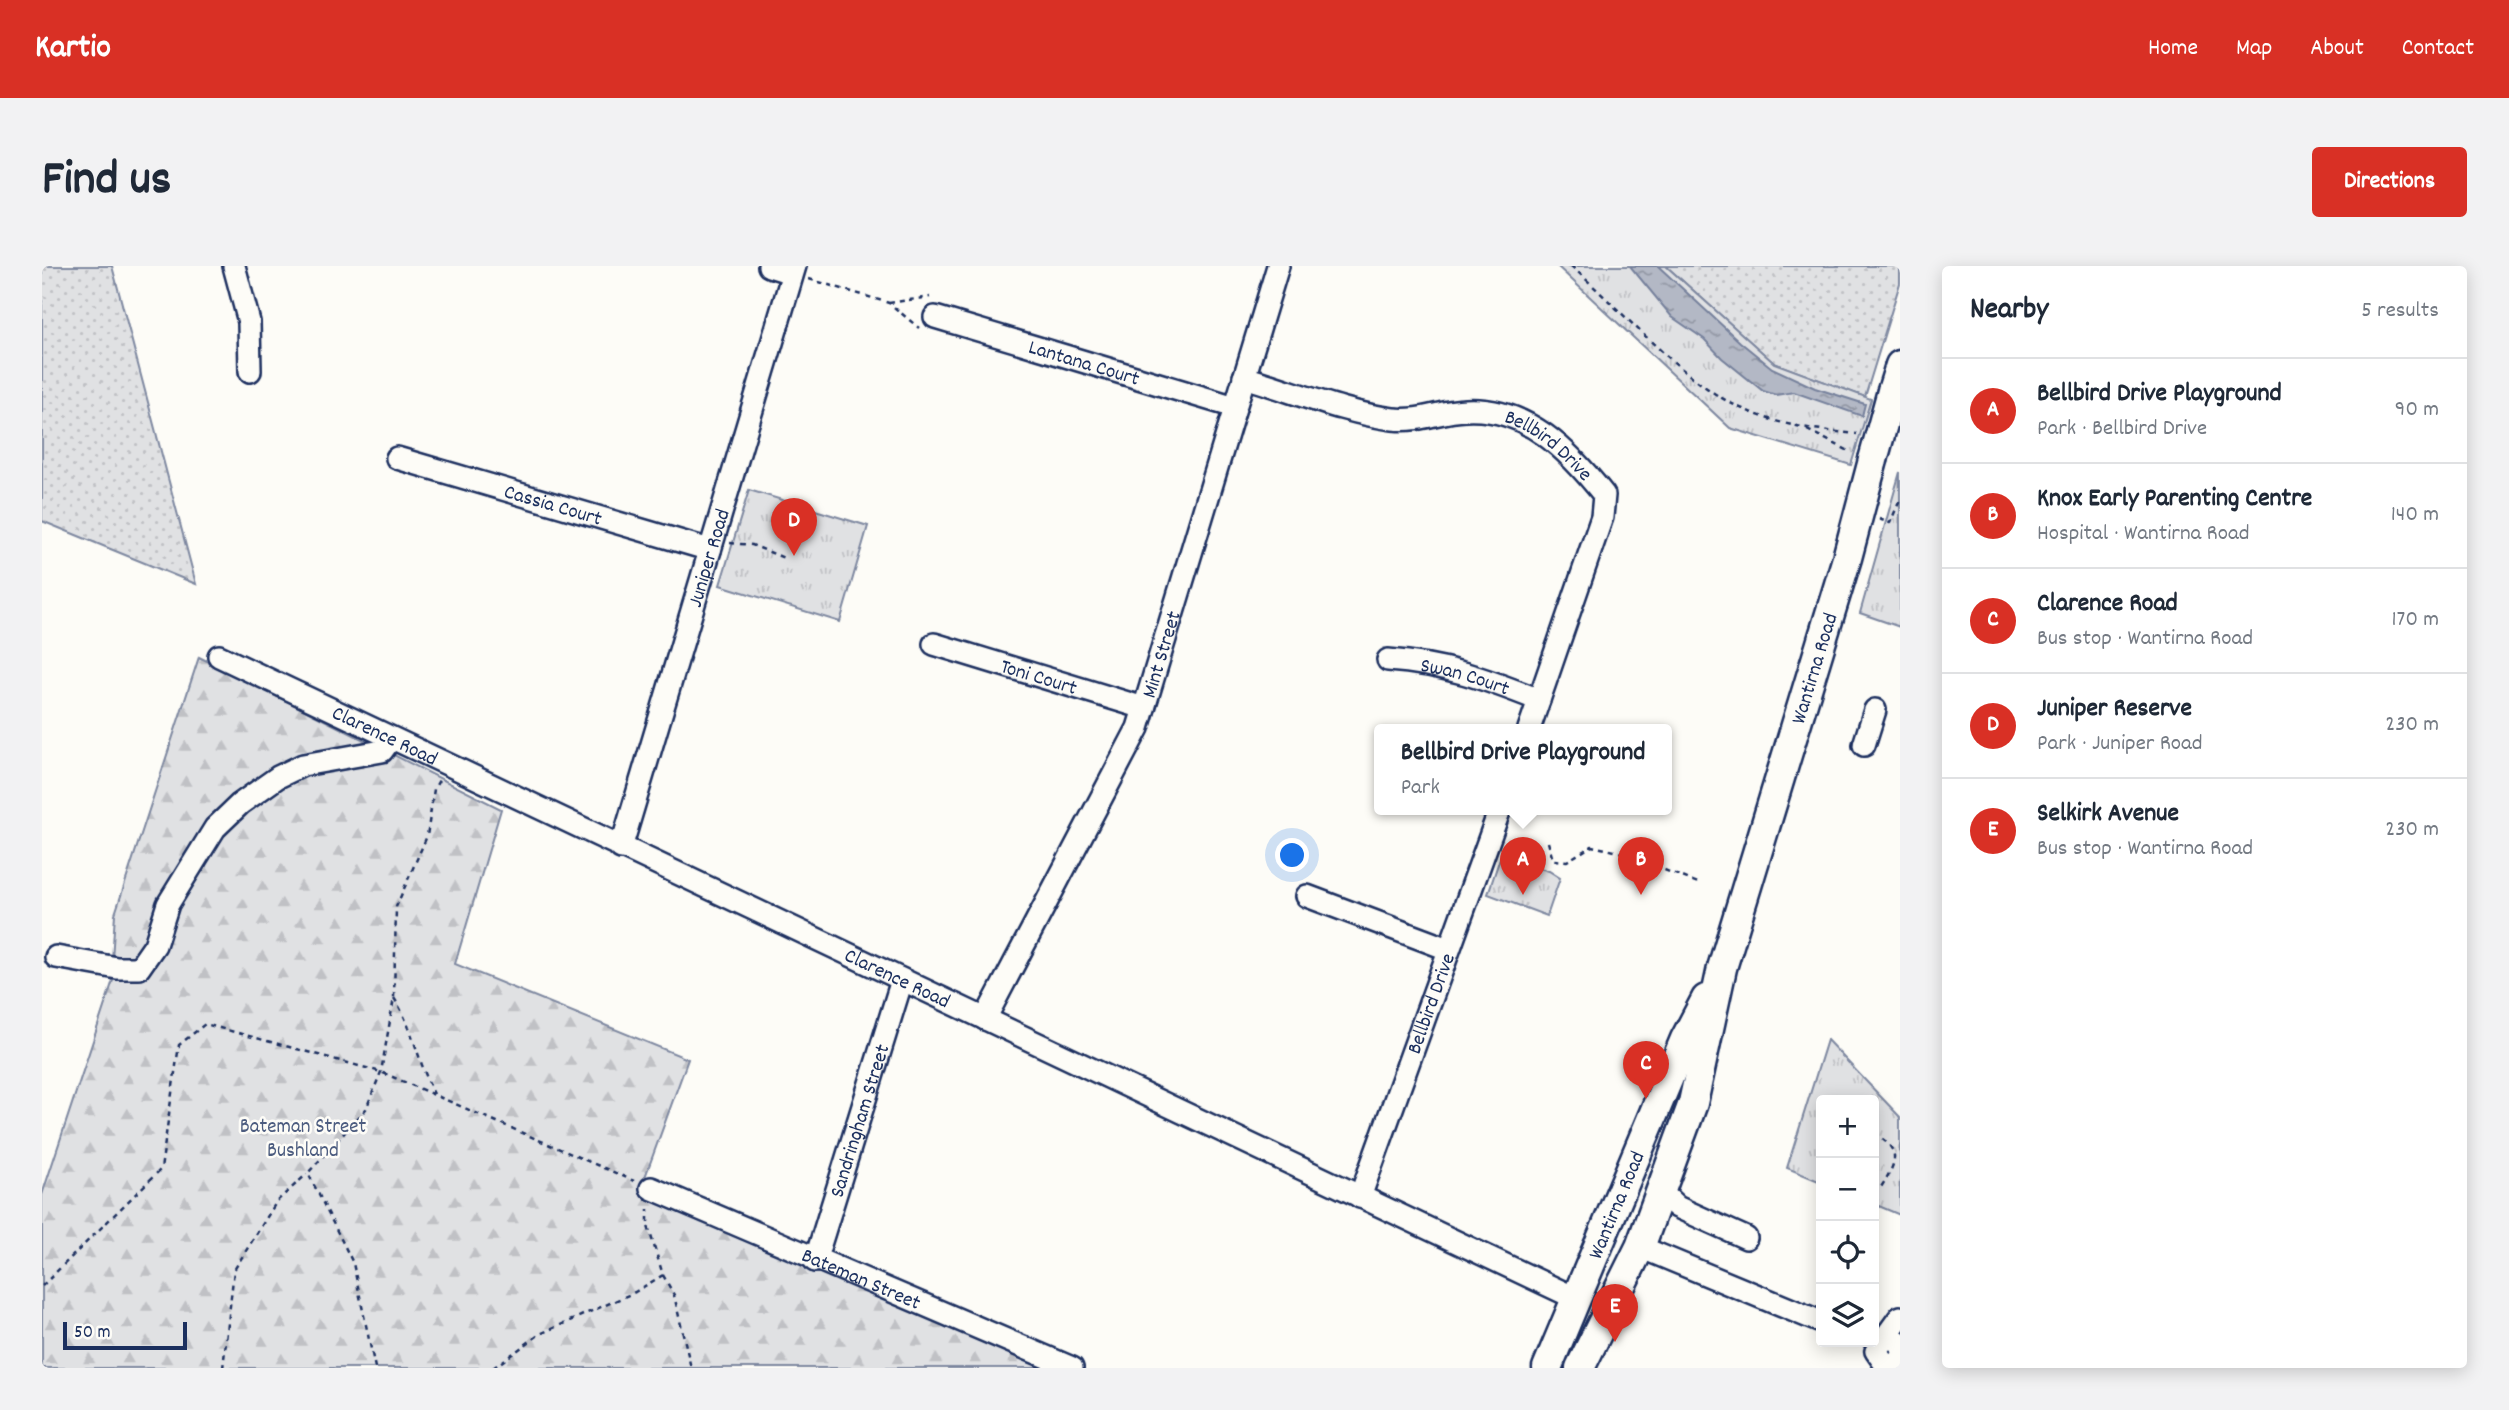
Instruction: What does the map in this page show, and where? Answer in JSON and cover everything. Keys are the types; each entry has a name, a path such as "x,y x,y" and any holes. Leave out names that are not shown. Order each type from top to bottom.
{"main road":[{"name":"Wantirna Road","path":"1580,1368 1640,1247 1662,1194 1693,1103 1722,968 1847,558 1865,458 1896,378"},
{"name":"Wantirna Road","path":"1546,1368 1685,1039 1722,968"},
{"path":"1604,1232 1640,1247"},
{"path":"1575,1298 1606,1315"}],"street":[{"path":"234,266 249,323 250,371"},
{"path":"769,266 799,273"},
{"name":"Mint Street","path":"985,1019 1138,729 1278,266"},
{"name":"Juniper Road","path":"621,848 710,550 799,273"},
{"name":"Lantana Court","path":"932,315 1235,407"},
{"name":"Bellbird Drive","path":"1244,377 1373,416 1414,421 1466,410 1514,415 1547,435 1586,472 1604,495 1602,517 1531,724"},
{"name":"Cassia Court","path":"397,458 710,550"},
{"name":"Toni Court","path":"934,644 1144,708"},
{"name":"Clarence Road","path":"219,656 390,740 1575,1298"},
{"name":"Swan Court","path":"1388,660 1427,663 1469,672 1539,700"},
{"path":"1864,744 1875,710"},
{"path":"56,957 117,968 139,968 155,945 168,904 215,828 232,812 278,776 303,765 382,751 390,740"},
{"name":"Bellbird Drive","path":"1360,1197 1498,815"},
{"path":"1307,896 1448,949"},
{"name":"Sandringham Street","path":"815,1261 902,980"},
{"name":"Bateman Street","path":"651,1188 815,1261 1072,1368"},
{"path":"1662,1194 1677,1207 1736,1228"},
{"path":"1640,1247 1816,1320"},
{"path":"1885,1354 1900,1317"}],"path":[{"path":"1571,266 1703,385 1742,409 1802,428 1865,458"},
{"path":"799,273 889,303 906,319 932,315"},
{"path":"889,303 915,297 932,315"},
{"path":"1802,428 1857,434"},
{"path":"730,543 752,545 784,558"},
{"path":"223,1368 234,1270 277,1201 308,1173 366,1110 381,1072 394,998 396,906 401,889 421,854 434,789 445,766"},
{"path":"1548,842 1553,860 1567,861 1592,846 1647,858 1654,866 1699,883"},
{"path":"394,998 408,1018 417,1055 434,1094"},
{"path":"42,1286 161,1168 179,1045 205,1024 381,1072 651,1188 648,1226 663,1275 674,1295 691,1368"},
{"path":"1879,1136 1892,1143 1897,1150 1895,1166 1881,1187 1879,1186"},
{"path":"1895,1166 1900,1170"},
{"path":"308,1173 353,1263 375,1368"},
{"path":"494,1368 540,1334 635,1292 663,1275"}],"green space":[{"path":"42,266 112,266 196,584 42,521"},
{"path":"1557,266 1666,266 1774,363 1871,399 1851,465 1730,428"},
{"path":"1666,266 1900,266 1900,283 1865,397 1774,363"},
{"path":"1900,472 1900,627 1860,613"},
{"path":"749,490 868,526 840,622 720,585"},
{"name":"Bateman Street Bushland","path":"199,657 501,809 455,964 688,1059 640,1191 1049,1368 42,1368 42,1195 118,965 112,960 115,914"},
{"path":"1501,855 1549,871 1560,878 1547,916 1488,894"},
{"path":"1827,1040 1900,1117 1900,1215 1879,1206 1879,1095 1816,1095 1816,1180 1787,1168"}],"water":[{"path":"1630,266 1658,266 1772,368 1815,388 1865,404 1862,416 1794,392 1776,395 1763,391 1722,358 1704,339 1672,317"}],"place":[{"name":"Juniper Reserve","path":"794,556"},
{"name":"Bellbird Drive Playground","path":"1523,895"},
{"name":"Knox Early Parenting Centre","path":"1641,895"},
{"name":"Clarence Road","path":"1646,1099"},
{"name":"Selkirk Avenue","path":"1615,1342"}]}
